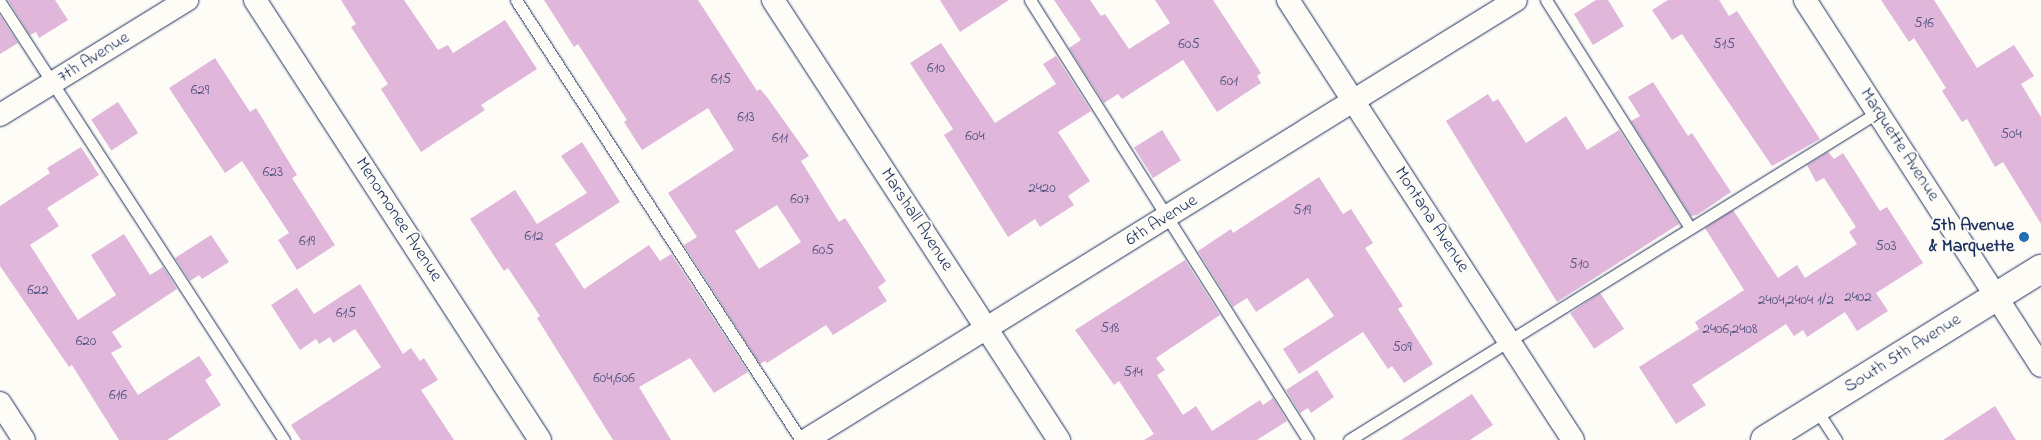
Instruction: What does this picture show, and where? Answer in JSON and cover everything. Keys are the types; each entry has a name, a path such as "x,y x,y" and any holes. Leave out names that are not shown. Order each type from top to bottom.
{"street":[{"name":"7th Avenue","path":"0,115 187,0"},
{"name":"Menomonee Avenue","path":"255,0 540,440"},
{"name":"Marshall Avenue","path":"773,0 1059,440"},
{"name":"Montana Avenue","path":"1288,0 1573,440"},
{"name":"6th Avenue","path":"806,440 1169,217 1516,0"},
{"name":"Marquette Avenue","path":"1805,0 2041,366"},
{"name":"South 5th Avenue","path":"1765,440 2041,269"},
{"path":"0,402 24,440"}],"lane":[{"path":"516,0 801,440"},
{"path":"1030,0 1169,217 1308,440"},
{"path":"1546,0 1690,228"},
{"path":"0,2 284,440"},
{"path":"1350,440 1511,342 1690,228 1878,112"},
{"path":"1816,408 1836,440"}],"building":[{"path":"8,0 55,0 68,20 39,38 36,32 30,35"},
{"path":"341,0 404,0 438,50 448,45 453,53 505,20 537,69 481,105 485,110 421,152 381,89 388,84 351,27 356,24"},
{"path":"544,0 698,0 757,91 760,89 767,97 809,156 801,161 839,222 845,218 886,281 878,287 887,301 833,335 826,325 767,363 765,361 760,364 684,245 697,237 668,193 734,150 708,108 642,150 624,122 627,120 578,44 574,47","holes":["777,205 801,242 759,269 735,231"]},
{"path":"940,0 1009,0 960,32"},
{"path":"1054,0 1090,0 1101,16 1105,14 1129,49 1170,23 1155,0 1213,0 1261,73 1257,76 1261,83 1217,112 1183,60 1122,99 1118,94 1104,103 1069,48 1081,40"},
{"path":"1596,0 1608,0 1624,26 1593,45 1574,14"},
{"path":"1668,0 1719,0 1729,16 1737,11 1820,139 1772,166 1682,34 1672,40 1652,10"},
{"path":"1881,0 1934,0 1977,68 2014,45 2034,76 2021,84 2041,117 2041,224 2003,162 1995,167 1967,119 1962,122 1942,91 1946,88 1914,38 1909,42"},
{"path":"0,16 18,43 0,54"},
{"path":"941,43 995,123 1056,84 1043,64 1056,56 1091,111 1058,132 1090,181 1068,196 1074,205 1040,227 1035,219 1008,237 944,135 953,129 910,63"},
{"path":"215,58 250,112 256,108 297,175 292,178 335,245 297,270 278,240 289,233 242,161 225,173 169,88"},
{"path":"1653,82 1688,136 1692,133 1731,192 1697,215 1691,216 1631,121 1640,116 1628,97"},
{"path":"1488,94 1493,102 1498,99 1526,143 1566,116 1587,150 1619,130 1679,224 1557,302 1446,121"},
{"path":"118,102 138,133 111,150 91,119"},
{"path":"1162,130 1181,161 1153,178 1134,147"},
{"path":"582,142 620,202 555,244 584,289 649,245 660,261 671,254 748,372 714,393 690,358 639,387 671,440 613,440 537,318 540,316 508,268 504,271 470,219 515,190 537,224 587,193 561,156"},
{"path":"81,147 99,175 47,208 59,226 30,245 78,320 116,295 91,255 124,234 150,275 163,267 177,289 112,332 122,347 111,353 138,395 199,356 212,375 205,380 221,405 167,440 119,440 72,365 69,367 0,266 0,206 50,173 47,168"},
{"path":"1828,152 1834,159 1843,153 1880,211 1887,207 1923,263 1876,293 1888,311 1857,331 1845,312 1807,337 1803,330 1794,336 1786,324 1692,385 1706,405 1676,424 1639,367 1699,329 1695,322 1744,290 1705,228 1733,210 1778,278 1797,265 1805,278 1857,244 1849,232 1856,227 1824,178 1816,182 1807,165"},
{"path":"1319,177 1343,214 1351,209 1373,243 1365,248 1403,306 1398,309 1433,364 1404,383 1392,366 1388,369 1363,332 1299,374 1283,349 1334,316 1308,278 1256,312 1247,298 1233,307 1198,251 1231,229 1233,233"},
{"path":"211,235 229,262 202,279 199,275 190,281 175,258"},
{"path":"1185,260 1220,315 1156,358 1165,370 1157,375 1183,415 1196,406 1212,431 1260,400 1263,405 1273,398 1287,421 1257,440 1144,440 1154,434 1119,381 1114,385 1075,330"},
{"path":"360,284 403,354 411,348 420,361 424,358 438,380 421,390 454,440 301,440 291,425 381,367 355,329 333,343 330,337 319,344 316,339 300,350 271,305 297,288 314,314"},
{"path":"1600,293 1624,329 1594,349 1570,313"},
{"path":"1317,370 1334,397 1311,413 1308,408 1300,413 1286,390"},
{"path":"1472,394 1493,425 1470,440 1401,440"},
{"path":"1995,406 2016,440 1943,440"}],"place":[{"name":"5th Avenue & Marquette","path":"2024,237"}]}
